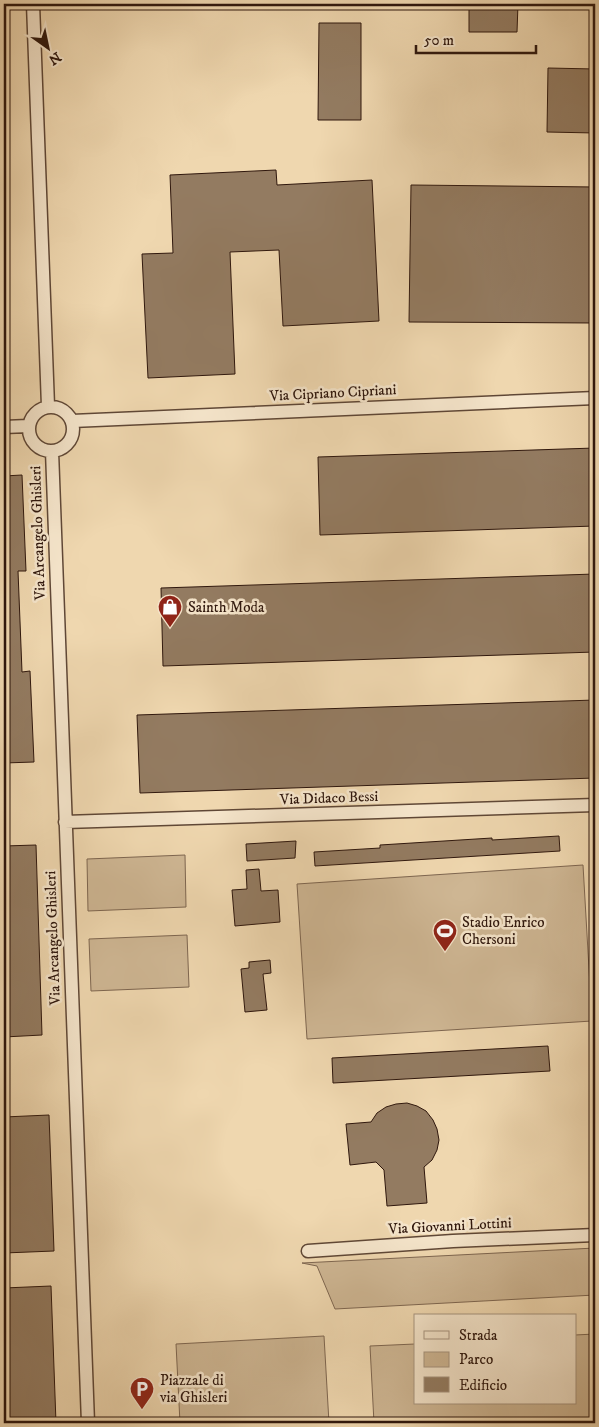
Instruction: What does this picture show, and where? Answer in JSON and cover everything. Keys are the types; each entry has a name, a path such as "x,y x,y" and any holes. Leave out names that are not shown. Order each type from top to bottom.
{"street":[{"path":"33,4 48,406"},
{"name":"Via Cipriano Cipriani","path":"72,421 595,398"},
{"path":"4,427 28,426 30,419 35,413 41,408 48,406 62,410 68,414 72,421"},
{"name":"Via Arcangelo Ghisleri","path":"28,426 28,433 34,444 45,451 52,451 59,450 70,441 73,428 72,421"},
{"name":"Via Arcangelo Ghisleri","path":"52,451 88,1423"},
{"name":"Via Didaco Bessi","path":"65,822 595,805"},
{"name":"Via Giovanni Lottini","path":"308,1251 453,1241 595,1235"}],"green space":[{"path":"185,855 186,907 88,911 87,859"},
{"name":"Stadio Enrico Chersoni","path":"583,865 592,1021 307,1039 297,884"},
{"path":"187,935 189,987 91,991 89,939"},
{"path":"595,1248 595,1295 335,1309 317,1266 302,1263"},
{"path":"595,1334 595,1423 374,1423 370,1346 414,1344 414,1404 576,1404 576,1335"},
{"path":"324,1336 329,1423 180,1423 176,1344"}],"building":[{"path":"469,4 518,4 517,32 469,32"},
{"path":"319,23 361,23 361,120 318,120"},
{"path":"548,68 595,69 595,133 547,132"},
{"path":"276,170 277,185 372,180 379,321 283,326 279,250 230,252 235,374 148,378 142,254 173,253 170,175"},
{"path":"411,185 595,187 595,323 409,322"},
{"path":"595,448 595,526 320,535 318,457"},
{"path":"22,475 26,571 18,571 22,672 30,671 34,762 4,763 4,476"},
{"path":"595,574 595,652 163,666 161,588"},
{"path":"595,700 595,778 140,793 137,715"},
{"path":"559,836 560,851 315,866 314,852 380,848 380,845"},
{"path":"296,841 295,858 247,861 246,844"},
{"path":"36,845 42,1035 4,1037 4,846"},
{"path":"259,869 261,891 278,890 280,922 235,926 232,890 247,889 246,870"},
{"path":"270,960 271,973 263,974 267,1010 245,1012 241,969 249,968 249,962"},
{"path":"548,1046 550,1071 333,1083 332,1058"},
{"path":"407,1103 426,1111 437,1129 439,1140 437,1150 432,1160 424,1167 427,1203 387,1206 384,1170 376,1162 350,1165 346,1124 371,1122 377,1113 386,1107"},
{"path":"49,1115 54,1251 4,1253 4,1117"},
{"path":"51,1286 56,1423 4,1423 4,1288"}],"place":[{"name":"Sainth Moda","path":"170,628"},
{"name":"Stadio Enrico Chersoni","path":"445,952"},
{"name":"Piazzale di via Ghisleri","path":"142,1410"}]}
